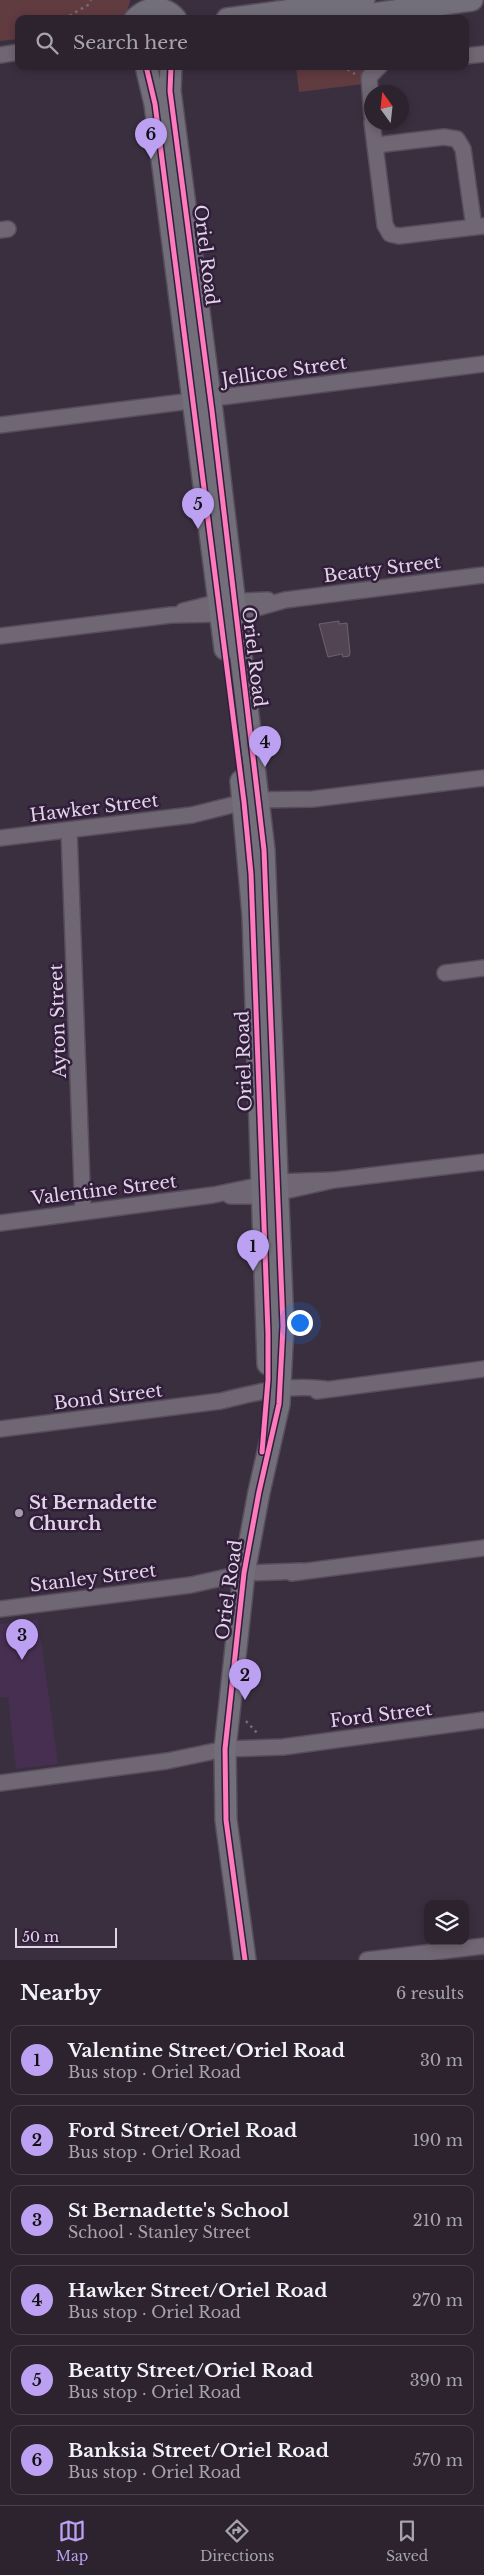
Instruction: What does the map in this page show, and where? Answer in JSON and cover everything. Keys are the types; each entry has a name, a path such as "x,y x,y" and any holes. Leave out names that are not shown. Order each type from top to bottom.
{"main road":[{"path":"280,15 319,12 364,0"},
{"path":"365,15 472,0"},
{"path":"139,10 159,8 169,10"},
{"name":"Oriel Road","path":"147,70 155,104 201,401"},
{"name":"Oriel Road","path":"171,70 170,91 201,401 252,807 251,874 270,1189 268,1333 274,1395 243,1578 224,1754 226,1820 244,1960"}],"street":[{"path":"0,54 15,52"},
{"path":"469,56 484,54"},
{"path":"370,85 369,78 376,70"},
{"path":"373,130 385,224 390,234 398,236 479,226 463,149 457,139 444,137 376,146"},
{"name":"Jellicoe Street","path":"0,425 484,364"},
{"name":"Beatty Street","path":"0,636 484,575"},
{"name":"Hawker Street","path":"0,838 484,778"},
{"name":"Ayton Street","path":"69,830 83,1212"},
{"path":"445,973 484,968"},
{"name":"Valentine Street","path":"0,1223 484,1162"},
{"name":"Bond Street","path":"0,1430 221,1401 274,1395 306,1395 326,1389 483,1373"},
{"name":"Stanley Street","path":"0,1609 484,1548"},
{"name":"Ford Street","path":"0,1783 484,1720"},
{"path":"367,1960 481,1951"}],"path":[{"path":"71,15 88,5 92,0"},
{"path":"348,70 355,74"},
{"path":"246,1721 262,1739"}],"shaded area":[{"path":"0,0 130,0 125,15 15,15 15,39 0,41"},
{"path":"296,70 366,70 364,84 299,92"},
{"path":"38,1619 58,1764 16,1769 8,1697 0,1698 0,1624"}],"building":[{"path":"339,621 339,624 347,623 350,653 349,656 343,657 342,654 328,657 319,624"}],"cycle path":[{"path":"147,70 155,104 244,802 251,874 268,1333 268,1380 262,1452"},
{"path":"171,70 170,91 212,411 264,850 283,1326 279,1404 259,1492 244,1573 225,1749 226,1820 245,1960"}],"place":[{"name":"Banksia Street/Oriel Road","path":"151,159"},
{"name":"Beatty Street/Oriel Road","path":"198,529"},
{"name":"Hawker Street/Oriel Road","path":"265,767"},
{"name":"Valentine Street/Oriel Road","path":"253,1271"},
{"name":"St Bernadette Church","path":"19,1513"},
{"name":"St Bernadette's School","path":"22,1660"},
{"name":"Ford Street/Oriel Road","path":"245,1700"}]}
